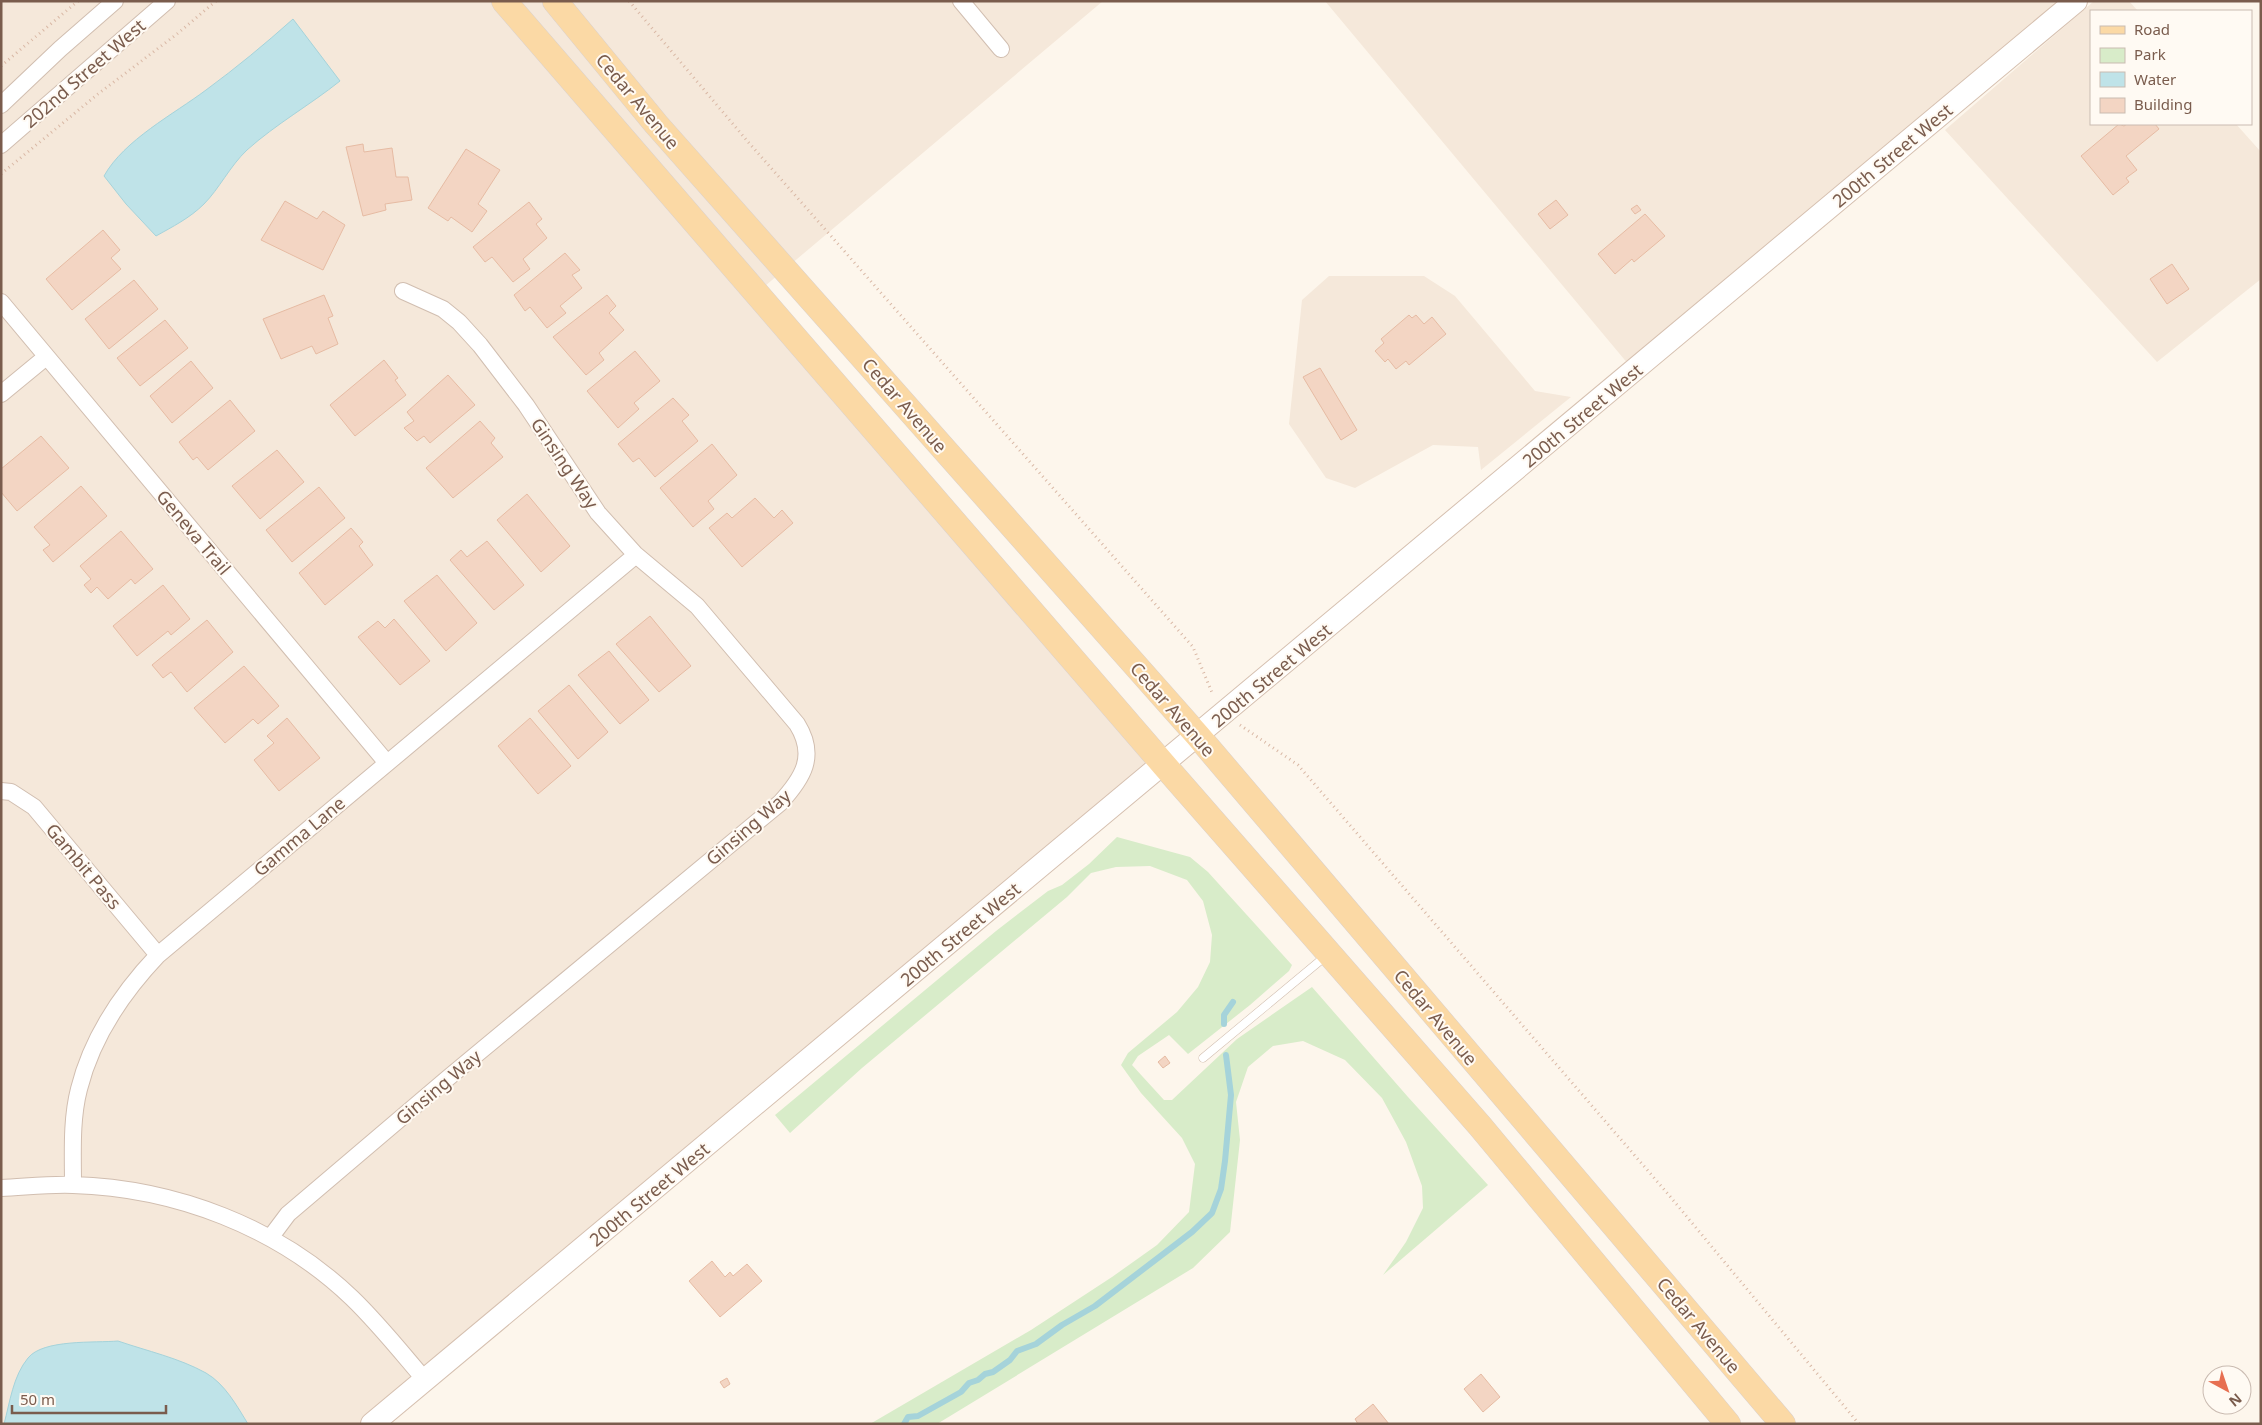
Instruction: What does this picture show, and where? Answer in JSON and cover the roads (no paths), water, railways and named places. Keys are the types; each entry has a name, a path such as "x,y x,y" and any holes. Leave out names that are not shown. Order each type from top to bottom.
{"main road":[{"name":"Cedar Avenue","path":"504,1 1164,765 1480,1126 1728,1424"},
{"name":"Cedar Avenue","path":"554,1 656,124 1198,736 1783,1424"}],"street":[{"name":"202nd Street West","path":"1,105 60,49 115,1"},
{"name":"202nd Street West","path":"1,145 168,1"},
{"path":"961,1 1001,49"},
{"name":"200th Street West","path":"372,1424 1164,765 2076,1"},
{"name":"Ginsing Way","path":"270,1238 288,1214 448,1078 780,803 799,778 807,754 805,737 797,724 697,606 636,555 598,513 526,405 480,345 459,322 443,309 404,291"},
{"name":"Geneva Trail","path":"1,302 387,762"},
{"path":"1,394 46,356"},
{"name":"Gamma Lane","path":"73,1185 73,1137 76,1108 85,1070 112,1010 124,993 158,955 636,555"},
{"name":"Gambit Pass","path":"1,791 11,792 34,807 158,955"},
{"path":"1,1188 73,1185 137,1191 225,1217 270,1238 294,1252 351,1297 425,1380"}],"lane":[{"path":"1204,1058 1328,954"}],"water":[{"path":"293,19 340,81 247,150 199,209 175,226 156,236 126,204 104,176 124,151 150,128 228,73"},
{"path":"118,1341 174,1359 206,1373 225,1389 248,1424 4,1424 19,1373 28,1358 35,1352 70,1343"}],"waterway":[{"path":"1224,1024 1224,1015 1233,1002"},
{"path":"904,1424 908,1417 918,1416 961,1392 969,1383 978,1380 985,1374 993,1372 1010,1360 1017,1351 1036,1344 1062,1325 1095,1306 1192,1232 1212,1213 1221,1189 1231,1095 1226,1055"}]}
